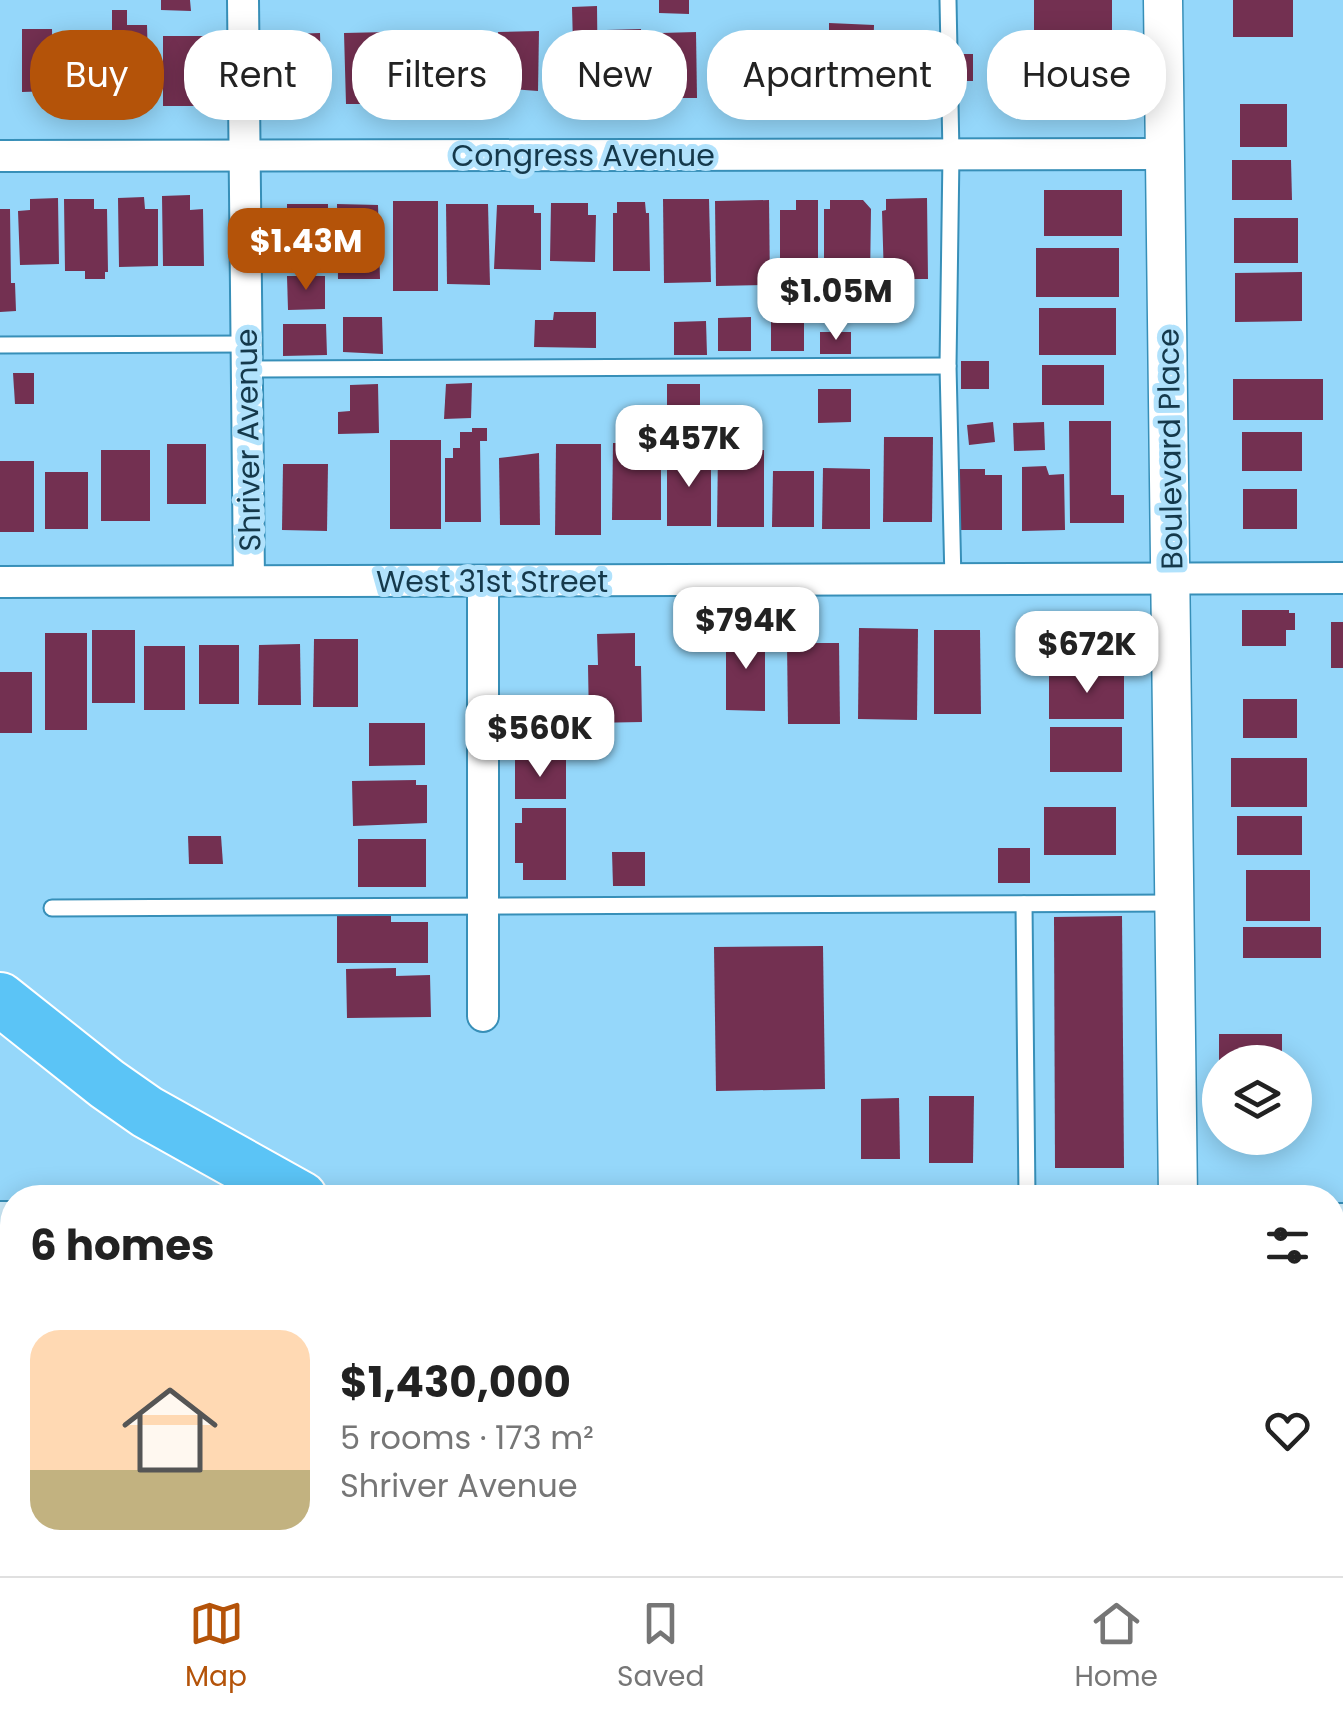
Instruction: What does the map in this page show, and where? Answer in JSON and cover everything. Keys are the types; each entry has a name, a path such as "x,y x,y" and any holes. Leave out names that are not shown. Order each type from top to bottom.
{"highway":[{"path":"0,998 146,1112 278,1185"}],"street":[{"name":"Shriver Avenue","path":"244,0 249,581"},
{"name":"Boulevard Place","path":"1163,0 1178,1185"},
{"name":"Congress Avenue","path":"0,156 1165,154"},
{"name":"West 31st Street","path":"0,582 1343,578"},
{"path":"483,581 483,1016"}],"lane":[{"path":"948,0 948,366 953,581"},
{"path":"0,345 248,356 948,366"},
{"path":"52,908 1176,903"},
{"path":"1024,904 1028,1185"}],"building":[{"path":"161,0 190,0 191,11 161,10"},
{"path":"659,0 689,0 689,14 659,13"},
{"path":"1034,0 1112,0 1112,30 1034,30"},
{"path":"1233,0 1293,0 1293,37 1233,37"},
{"path":"597,6 597,30 573,30 572,7"},
{"path":"112,10 127,10 127,25 147,25 147,30 112,30"},
{"path":"829,23 874,25 874,30 829,30"},
{"path":"22,29 52,29 30,30 30,92 22,92"},
{"path":"522,31 539,31 538,91 522,90"},
{"path":"687,32 696,32 697,98 687,98"},
{"path":"344,33 352,33 352,104 346,104"},
{"path":"164,36 184,36 184,106 164,106"},
{"path":"967,54 973,54 973,81 967,81"},
{"path":"1240,104 1287,104 1287,147 1240,147"},
{"path":"1232,160 1291,160 1292,200 1232,200"},
{"path":"1044,190 1122,190 1122,236 1044,236"},
{"path":"190,195 190,210 203,209 204,266 163,266 162,196"},
{"path":"144,197 145,209 158,209 158,266 119,267 118,198"},
{"path":"58,198 59,264 20,265 18,211 30,210 30,199"},
{"path":"927,198 928,279 884,279 882,211 886,210 886,199"},
{"path":"64,199 94,199 94,209 107,209 105,279 85,279 85,271 65,271"},
{"path":"663,199 709,199 711,282 664,283"},
{"path":"769,200 770,285 716,286 715,201"},
{"path":"796,200 818,200 818,288 780,288 780,210 796,210"},
{"path":"830,200 863,200 871,209 870,281 848,281 849,273 824,273 824,209 830,209"},
{"path":"393,201 438,201 438,291 393,291"},
{"path":"617,202 645,202 649,213 650,271 613,271 613,213 617,213"},
{"path":"551,203 588,203 588,215 596,215 595,262 550,261"},
{"path":"287,204 328,204 328,268 305,268 305,261 287,261"},
{"path":"337,204 378,205 380,279 338,279"},
{"path":"446,204 488,204 490,285 447,284"},
{"path":"497,205 534,205 534,213 541,213 541,270 494,269"},
{"path":"0,209 10,209 11,283 15,283 16,311 0,312"},
{"path":"1234,218 1298,218 1298,263 1234,263"},
{"path":"1036,248 1119,248 1119,297 1036,297"},
{"path":"1302,272 1302,321 1235,322 1235,273"},
{"path":"287,276 325,276 325,309 288,310"},
{"path":"1039,308 1116,308 1116,355 1039,355"},
{"path":"554,312 596,312 596,348 534,347 535,320 553,320"},
{"path":"343,317 382,317 383,354 343,352"},
{"path":"751,317 751,351 718,351 718,318"},
{"path":"771,317 804,317 804,351 771,351"},
{"path":"706,321 707,355 674,355 674,322"},
{"path":"283,324 326,324 327,355 283,356"},
{"path":"820,332 851,332 851,354 820,354"},
{"path":"961,361 989,361 989,389 961,389"},
{"path":"1042,365 1104,365 1104,405 1042,405"},
{"path":"13,373 34,373 34,404 15,404"},
{"path":"1233,379 1323,379 1323,420 1233,420"},
{"path":"472,383 471,418 444,419 446,384"},
{"path":"378,384 379,433 338,434 338,412 350,411 350,385"},
{"path":"667,384 700,384 700,417 667,418"},
{"path":"818,389 851,389 851,422 818,423"},
{"path":"1069,421 1111,421 1111,495 1124,495 1124,523 1070,523"},
{"path":"993,422 995,442 969,445 967,425"},
{"path":"1044,422 1045,450 1014,451 1013,423"},
{"path":"472,428 487,428 487,441 480,441 481,522 445,522 445,458 453,458 453,448 460,448 460,432 472,432"},
{"path":"1242,432 1302,432 1302,471 1242,471"},
{"path":"884,437 933,437 932,522 883,522"},
{"path":"390,440 441,440 441,529 390,529"},
{"path":"613,443 661,443 661,520 612,520"},
{"path":"167,444 206,444 206,504 167,504"},
{"path":"556,444 601,444 601,535 555,535"},
{"path":"101,450 150,450 150,521 101,521"},
{"path":"718,450 764,450 764,527 717,527"},
{"path":"539,453 540,525 500,525 499,458"},
{"path":"667,454 711,454 711,526 667,526"},
{"path":"0,461 34,461 34,532 0,532"},
{"path":"283,464 328,464 327,531 282,530"},
{"path":"1046,466 1049,475 1064,474 1065,530 1022,531 1022,467"},
{"path":"823,468 870,469 870,529 822,529"},
{"path":"957,469 985,469 985,475 1002,475 1002,530 957,530"},
{"path":"773,471 814,471 814,527 772,527"},
{"path":"45,472 88,472 88,529 45,529"},
{"path":"1243,489 1297,489 1297,529 1243,529"},
{"path":"1242,610 1295,613 1295,630 1286,630 1286,646 1242,646"},
{"path":"1331,622 1343,622 1343,668 1331,668"},
{"path":"859,628 918,629 917,720 858,719"},
{"path":"92,630 135,630 135,703 92,703"},
{"path":"934,630 980,630 981,714 934,714"},
{"path":"45,633 87,633 87,730 45,730"},
{"path":"635,633 635,666 641,666 642,722 589,723 588,665 598,665 597,634"},
{"path":"726,634 765,634 765,711 726,710"},
{"path":"314,639 358,639 358,707 313,707"},
{"path":"787,643 839,643 840,724 788,724"},
{"path":"300,644 301,705 258,705 259,645"},
{"path":"199,645 239,645 239,704 199,704"},
{"path":"144,646 185,646 185,710 144,710"},
{"path":"0,672 32,672 32,733 0,733"},
{"path":"1124,672 1124,719 1049,719 1049,673"},
{"path":"1243,699 1297,699 1297,738 1243,738"},
{"path":"369,723 425,723 425,765 369,766"},
{"path":"1050,727 1122,727 1122,772 1050,772"},
{"path":"1231,758 1307,758 1307,807 1231,807"},
{"path":"515,760 566,760 566,799 515,799"},
{"path":"416,780 416,785 427,785 427,823 353,826 352,781"},
{"path":"1044,807 1116,807 1116,855 1044,855"},
{"path":"522,808 566,808 566,880 523,880 523,863 515,863 515,823 522,823"},
{"path":"1237,816 1302,816 1302,855 1237,855"},
{"path":"188,836 221,836 223,864 189,864"},
{"path":"358,839 426,839 426,887 358,887"},
{"path":"998,848 1030,848 1030,883 998,883"},
{"path":"612,852 645,852 645,886 613,886"},
{"path":"1246,870 1310,870 1310,921 1246,921"},
{"path":"337,914 391,914 391,922 428,922 428,963 337,963"},
{"path":"1122,916 1124,1168 1055,1168 1054,917"},
{"path":"1243,927 1321,927 1321,958 1243,958"},
{"path":"823,946 825,1089 716,1091 714,947"},
{"path":"396,968 396,976 430,975 431,1017 347,1018 346,969"},
{"path":"1219,1034 1282,1034 1282,1045 1219,1045"},
{"path":"929,1096 974,1096 973,1163 929,1163"},
{"path":"899,1098 900,1159 861,1159 861,1099"}]}
